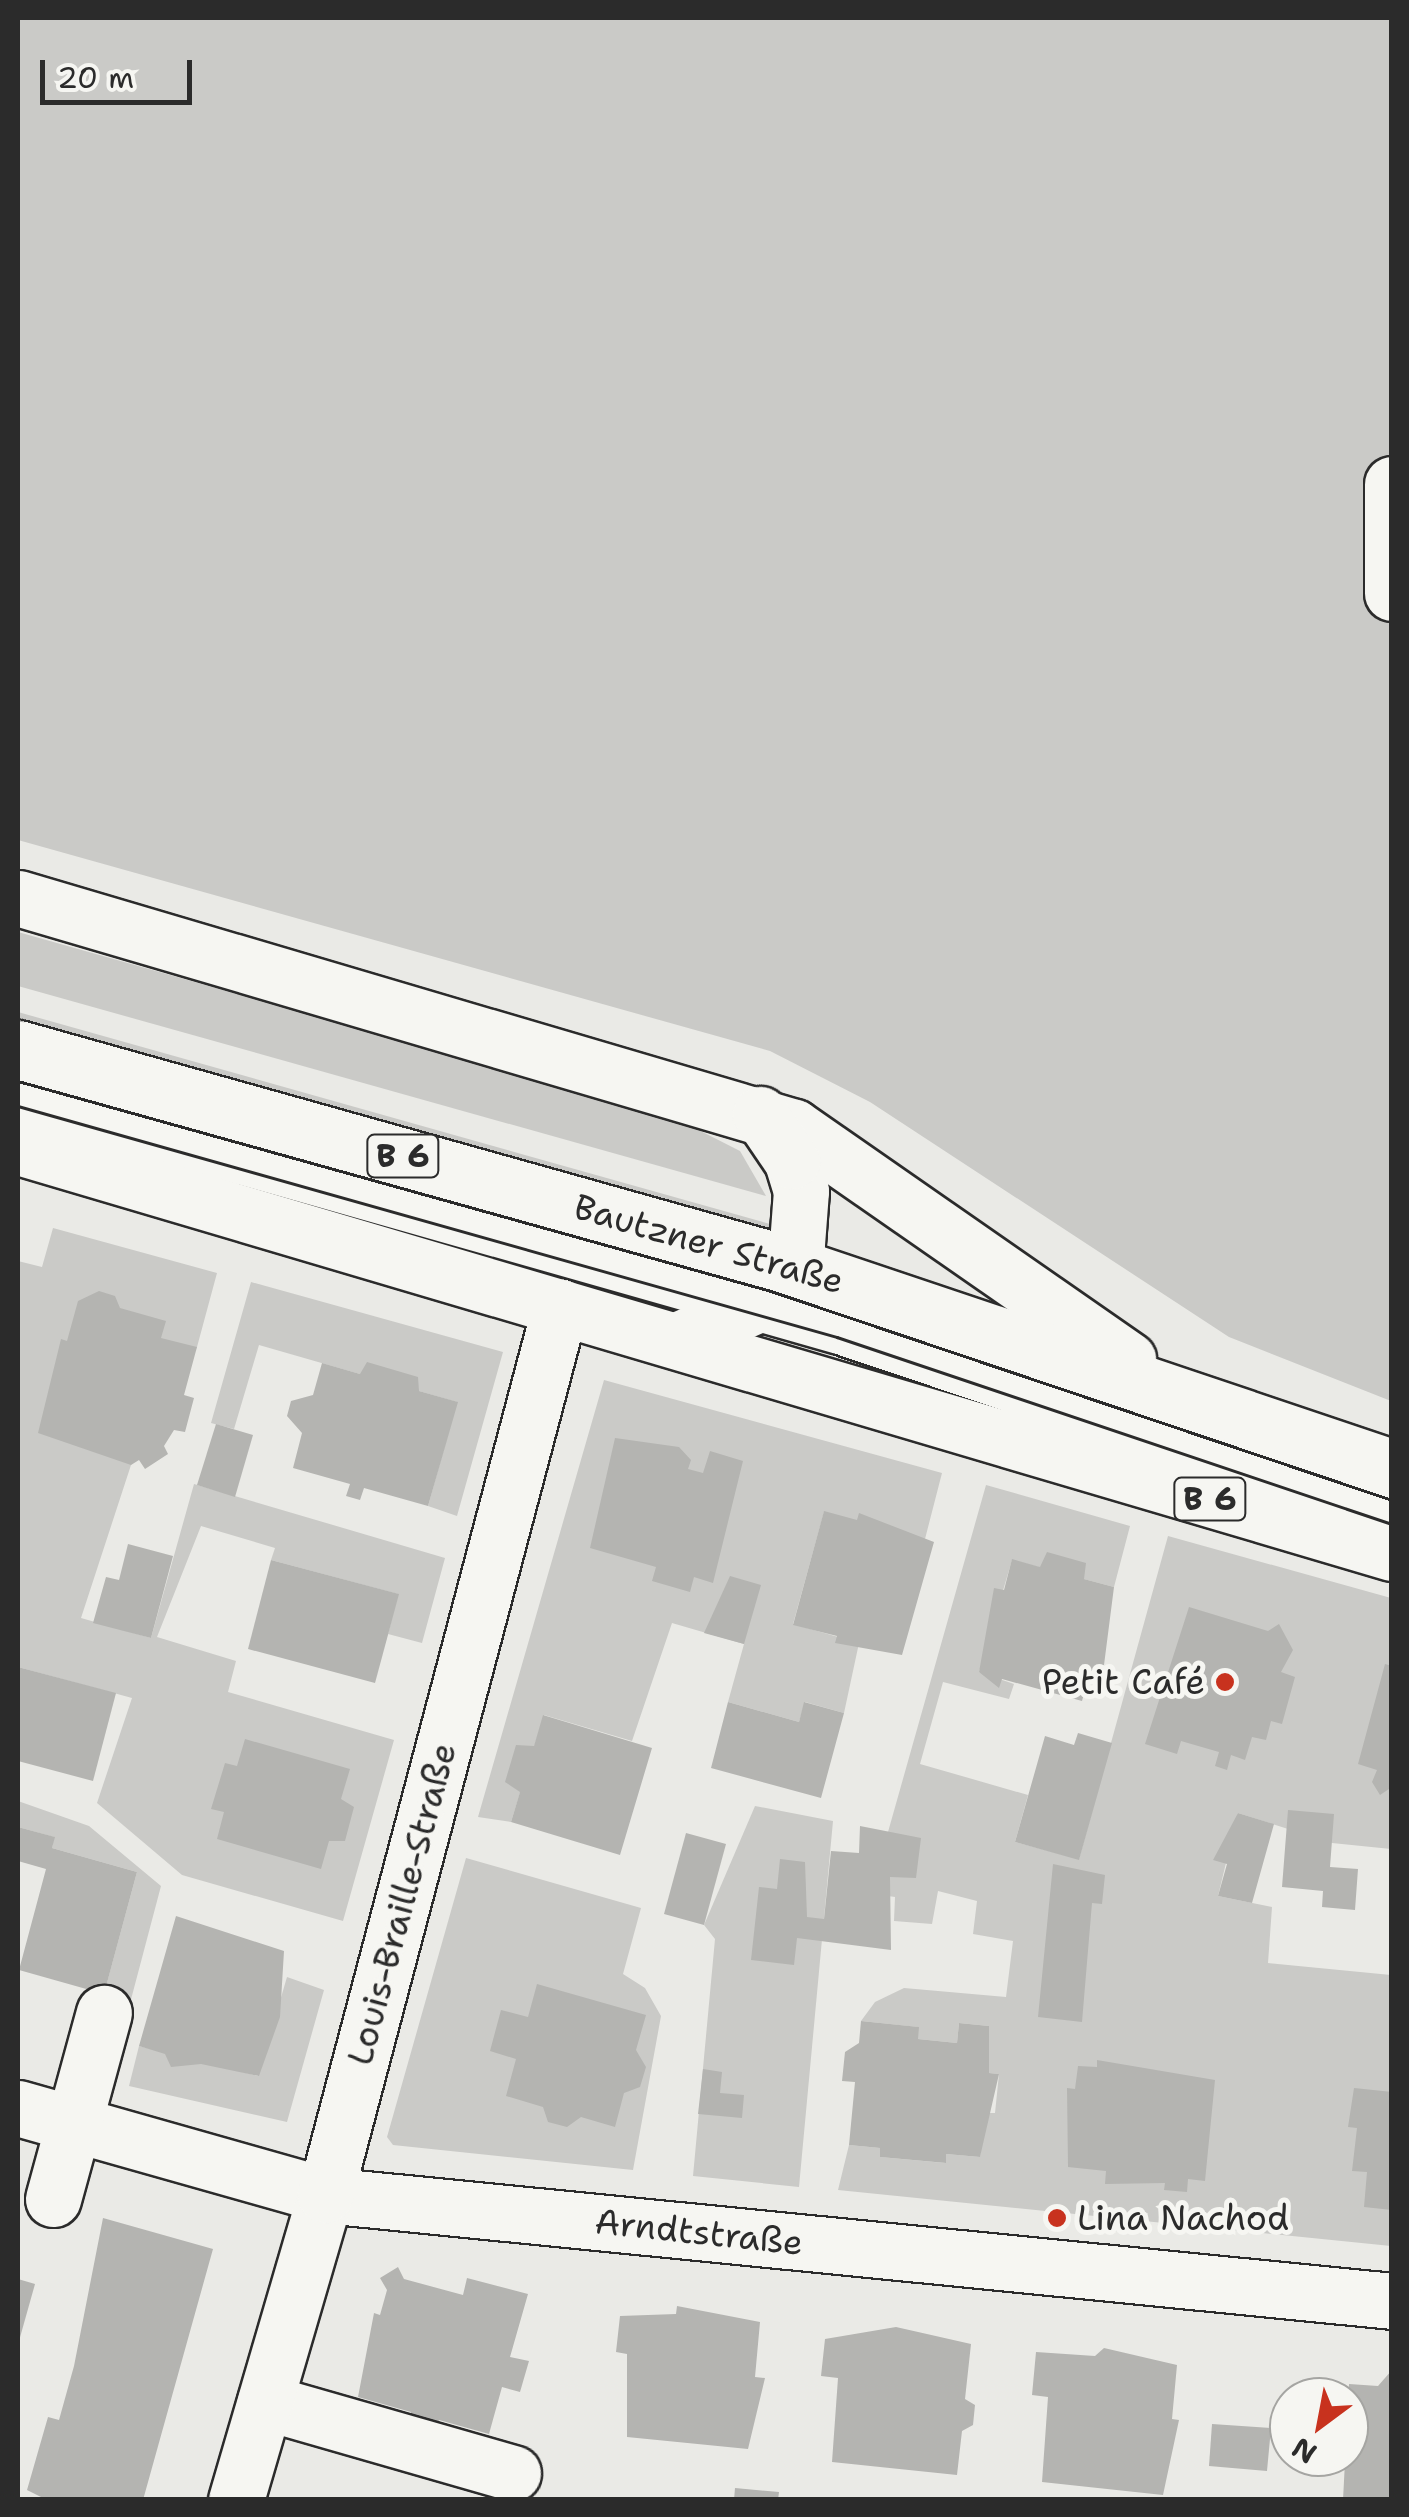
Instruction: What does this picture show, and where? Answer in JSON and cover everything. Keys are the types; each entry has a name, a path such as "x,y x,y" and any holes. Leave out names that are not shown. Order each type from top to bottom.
{"main road":[{"path":"1392,484 1392,593"},
{"path":"18,898 760,1114 814,1138 898,1193 1172,1390"},
{"name":"Bautzner Straße","path":"18,1048 774,1284 1172,1390 1392,1467"},
{"path":"18,1093 774,1284 1392,1512"},
{"path":"678,1340 774,1284 801,1191 792,1161 760,1114"},
{"name":"B 6","path":"18,1147 1392,1553"},
{"name":"Louis-Braille-Straße","path":"236,2500 325,2194 560,1306"},
{"path":"53,2199 104,2012"},
{"name":"Arndtstraße","path":"18,2108 325,2194 1392,2302"},
{"path":"265,2402 514,2473"}],"shaded area":[{"path":"18,18 1391,18 1391,1401 1229,1337 870,1102 770,1051 18,840"},
{"path":"18,932 673,1117 740,1151 766,1196 18,986"},
{"path":"18,1012 777,1226 772,1241 18,1027"},
{"path":"53,1228 217,1273 197,1347 131,1465 81,1618 151,1638 194,1484 445,1558 422,1643 388,1634 398,1594 271,1560 275,1548 201,1526 157,1637 236,1661 228,1692 394,1740 343,1921 182,1875 97,1803 132,1698 18,1667 18,1261 42,1267"},
{"path":"251,1282 503,1352 457,1516 428,1506 457,1402 259,1345 234,1429 211,1423"},
{"path":"604,1380 942,1473 925,1539 824,1512 793,1624 859,1643 844,1713 805,1702 799,1722 728,1702 744,1644 672,1623 632,1741 544,1715 511,1822 478,1817"},
{"path":"986,1485 1130,1526 1114,1587 1012,1560 979,1672 1014,1684 1009,1699 943,1682 920,1764 1028,1795 1015,1842 1079,1859 1168,1536 1391,1598 1391,1849 1332,1843 1238,1813 1218,1896 1272,1907 1268,1963 1391,1975 1391,2246 838,2190 849,2145 880,2148 880,2157 945,2163 946,2154 980,2157 984,2113 995,2113 999,2074 989,2073 989,2026 959,2023 957,2043 918,2039 918,2027 861,2021 875,2002 904,1988 1006,1997 1013,1941 973,1934 977,1901 938,1891 932,1924 894,1921 895,1897 888,1896 888,1832"},
{"path":"18,1801 89,1826 161,1886 129,2007 102,2001 137,1872 52,1848 54,1837 18,1827"},
{"path":"755,1806 833,1821 799,2187 693,2176 715,1939 704,1925"},
{"path":"466,1858 641,1908 623,1974 645,1988 661,2016 633,2170 393,2145 387,2137"},
{"path":"287,1977 324,1990 287,2122 129,2086 139,2046 258,2076"}],"building":[{"path":"99,1291 115,1296 120,1308 166,1321 161,1338 197,1347 184,1395 194,1398 185,1432 174,1430 164,1446 168,1454 145,1469 139,1460 131,1465 38,1433 61,1339 67,1341 78,1301"},
{"path":"367,1362 418,1377 419,1391 458,1402 428,1506 364,1488 360,1500 346,1496 350,1484 293,1468 302,1433 287,1416 291,1401 313,1395 322,1363 360,1374"},
{"path":"216,1424 253,1435 235,1497 197,1485"},
{"path":"615,1438 679,1447 691,1460 688,1469 703,1473 710,1451 743,1461 713,1583 694,1577 690,1592 652,1581 656,1567 590,1548"},
{"path":"824,1511 857,1520 859,1513 934,1542 902,1655 835,1643 837,1636 793,1625"},
{"path":"128,1544 173,1556 151,1638 93,1623 106,1577 119,1580"},
{"path":"1047,1552 1086,1563 1084,1579 1114,1587 1104,1665 1090,1672 1082,1701 1002,1679 999,1688 979,1672 994,1588 1004,1590 1012,1559 1040,1567"},
{"path":"271,1560 399,1594 375,1683 248,1649"},
{"path":"730,1576 761,1585 744,1644 704,1633"},
{"path":"1189,1607 1268,1631 1279,1624 1293,1650 1281,1672 1295,1677 1282,1724 1271,1721 1266,1740 1252,1737 1245,1760 1231,1755 1227,1770 1215,1766 1219,1752 1181,1741 1177,1754 1145,1744"},
{"path":"1385,1664 1392,1666 1392,1787 1380,1795 1372,1782 1377,1770 1358,1764"},
{"path":"18,1667 116,1693 93,1781 18,1761"},
{"path":"728,1702 799,1722 804,1702 844,1713 821,1798 711,1768"},
{"path":"543,1715 652,1748 620,1855 511,1822 520,1792 505,1782 516,1745 534,1746"},
{"path":"1078,1733 1112,1743 1079,1860 1015,1842 1045,1736 1074,1745"},
{"path":"245,1739 350,1769 341,1799 354,1807 345,1841 329,1841 321,1869 217,1839 224,1812 211,1809 225,1763 237,1766"},
{"path":"1288,1810 1334,1814 1330,1867 1358,1869 1355,1910 1322,1907 1323,1891 1282,1887"},
{"path":"1238,1813 1274,1824 1252,1903 1218,1896 1227,1864 1213,1860"},
{"path":"860,1826 921,1838 916,1878 890,1877 891,1950 797,1938 794,1965 751,1960 759,1887 777,1889 780,1859 805,1862 807,1917 824,1919 831,1851 859,1853"},
{"path":"18,1827 55,1837 52,1848 137,1872 104,1994 19,1970 46,1869 18,1861"},
{"path":"686,1833 726,1844 704,1925 664,1914"},
{"path":"1053,1864 1105,1875 1102,1904 1092,1903 1082,2022 1038,2017"},
{"path":"176,1916 284,1951 280,2017 259,2076 201,2064 171,2067 165,2054 139,2046"},
{"path":"537,1984 646,2015 636,2050 646,2067 640,2087 624,2093 615,2127 581,2117 567,2127 548,2122 543,2107 506,2096 516,2059 490,2051 501,2010 528,2017"},
{"path":"861,2021 919,2027 918,2039 957,2043 959,2023 989,2026 989,2073 999,2074 980,2157 946,2154 946,2163 880,2157 880,2148 849,2145 855,2082 842,2081 845,2052 859,2043"},
{"path":"1097,2060 1215,2080 1205,2181 1188,2179 1187,2192 1164,2190 1165,2183 1105,2184 1106,2171 1068,2167 1067,2088 1075,2089 1078,2066 1097,2067"},
{"path":"703,2069 722,2072 720,2093 744,2095 742,2118 698,2114"},
{"path":"1354,2088 1392,2092 1392,2210 1364,2207 1367,2172 1352,2171 1357,2128 1348,2127"},
{"path":"103,2218 213,2249 143,2500 47,2500 27,2490 48,2417 59,2420 74,2366"},
{"path":"398,2267 404,2279 463,2295 467,2278 528,2294 510,2357 529,2361 520,2392 502,2387 489,2434 439,2420 435,2435 407,2427 411,2412 358,2397 374,2313 380,2315 387,2290 380,2278"},
{"path":"18,2279 35,2284 19,2341 18,2341"},
{"path":"677,2306 760,2322 755,2377 765,2378 748,2449 627,2437 627,2354 616,2352 620,2316 676,2314"},
{"path":"896,2327 971,2344 965,2399 975,2405 973,2425 962,2431 957,2475 832,2462 838,2378 821,2376 825,2339"},
{"path":"1104,2348 1177,2365 1172,2419 1179,2420 1163,2495 1042,2482 1048,2397 1032,2395 1036,2352 1095,2356"},
{"path":"1392,2370 1392,2500 1343,2500 1344,2477 1369,2477 1369,2385 1378,2386"},
{"path":"1212,2424 1269,2428 1267,2471 1209,2466"},
{"path":"735,2488 779,2492 778,2500 734,2500"}],"tram line":[{"path":"18,1081 771,1291 1392,1500"},
{"path":"18,1106 837,1337 1392,1524"}],"place":[{"name":"Petit Café","path":"1225,1682"},
{"name":"Lina Nachod","path":"1057,2218"}]}
